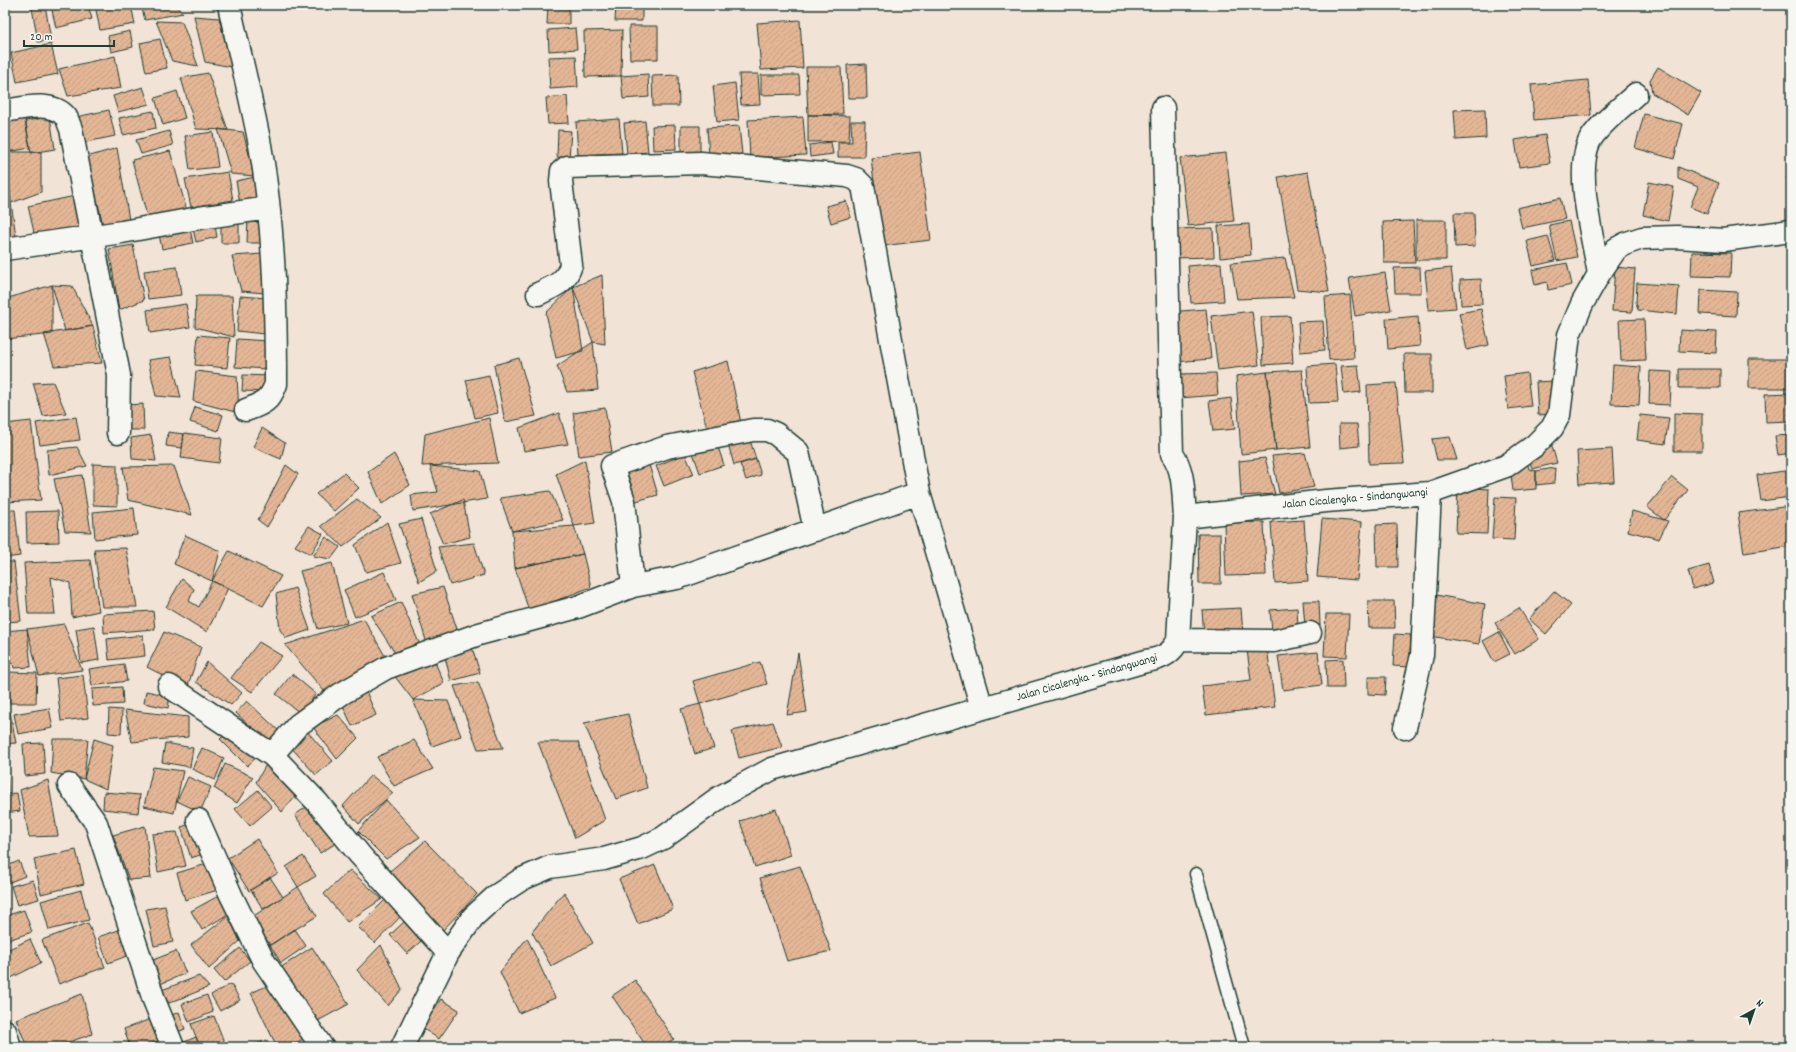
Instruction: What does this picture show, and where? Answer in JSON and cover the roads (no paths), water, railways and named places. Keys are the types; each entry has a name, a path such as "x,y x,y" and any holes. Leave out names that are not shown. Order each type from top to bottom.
{"street":[{"path":"229,5 260,145 268,208 276,297 276,384 272,395 263,404 246,410"},
{"path":"1599,274 1583,181 1584,159 1590,140 1607,120 1636,94"},
{"path":"5,111 32,107 50,108 59,111 66,118 71,129 93,235 119,375 118,433"},
{"path":"1163,108 1172,454 1177,460 1180,470 1185,518 1178,640 1274,640 1310,633"},
{"path":"538,294 564,281 568,275 571,265 561,181 562,171 567,167 701,163 847,176 856,179 863,186 919,494 982,708"},
{"path":"5,249 93,235 122,232 199,218 268,208"},
{"name":"Jalan Cicalengka - Sindangwangi","path":"1185,518 1326,501 1430,493 1506,466 1534,446 1552,428 1559,415 1569,335 1582,304 1599,274 1616,249 1627,243 1642,238 1678,237 1723,240 1791,231"},
{"path":"633,586 624,501 612,466 667,447 753,430 767,430 776,434 798,452 815,530"},
{"path":"1404,728 1422,655 1430,493"},
{"path":"272,755 298,725 341,694 386,668 479,634 578,607 633,586 677,578 919,494"},
{"name":"Jalan Cicalengka - Sindangwangi","path":"402,1047 448,953 473,917 496,896 522,879 550,867 604,859 642,848 663,838 720,797 772,769 1146,661 1158,660 1175,648 1178,640"},
{"path":"169,686 272,755 316,802 360,855 448,953"},
{"path":"69,785 96,823 154,1000 173,1047"},
{"path":"198,820 231,895 263,960 322,1047"},
{"path":"5,1031 10,1047"}],"lane":[{"path":"1196,874 1244,1047"}]}
